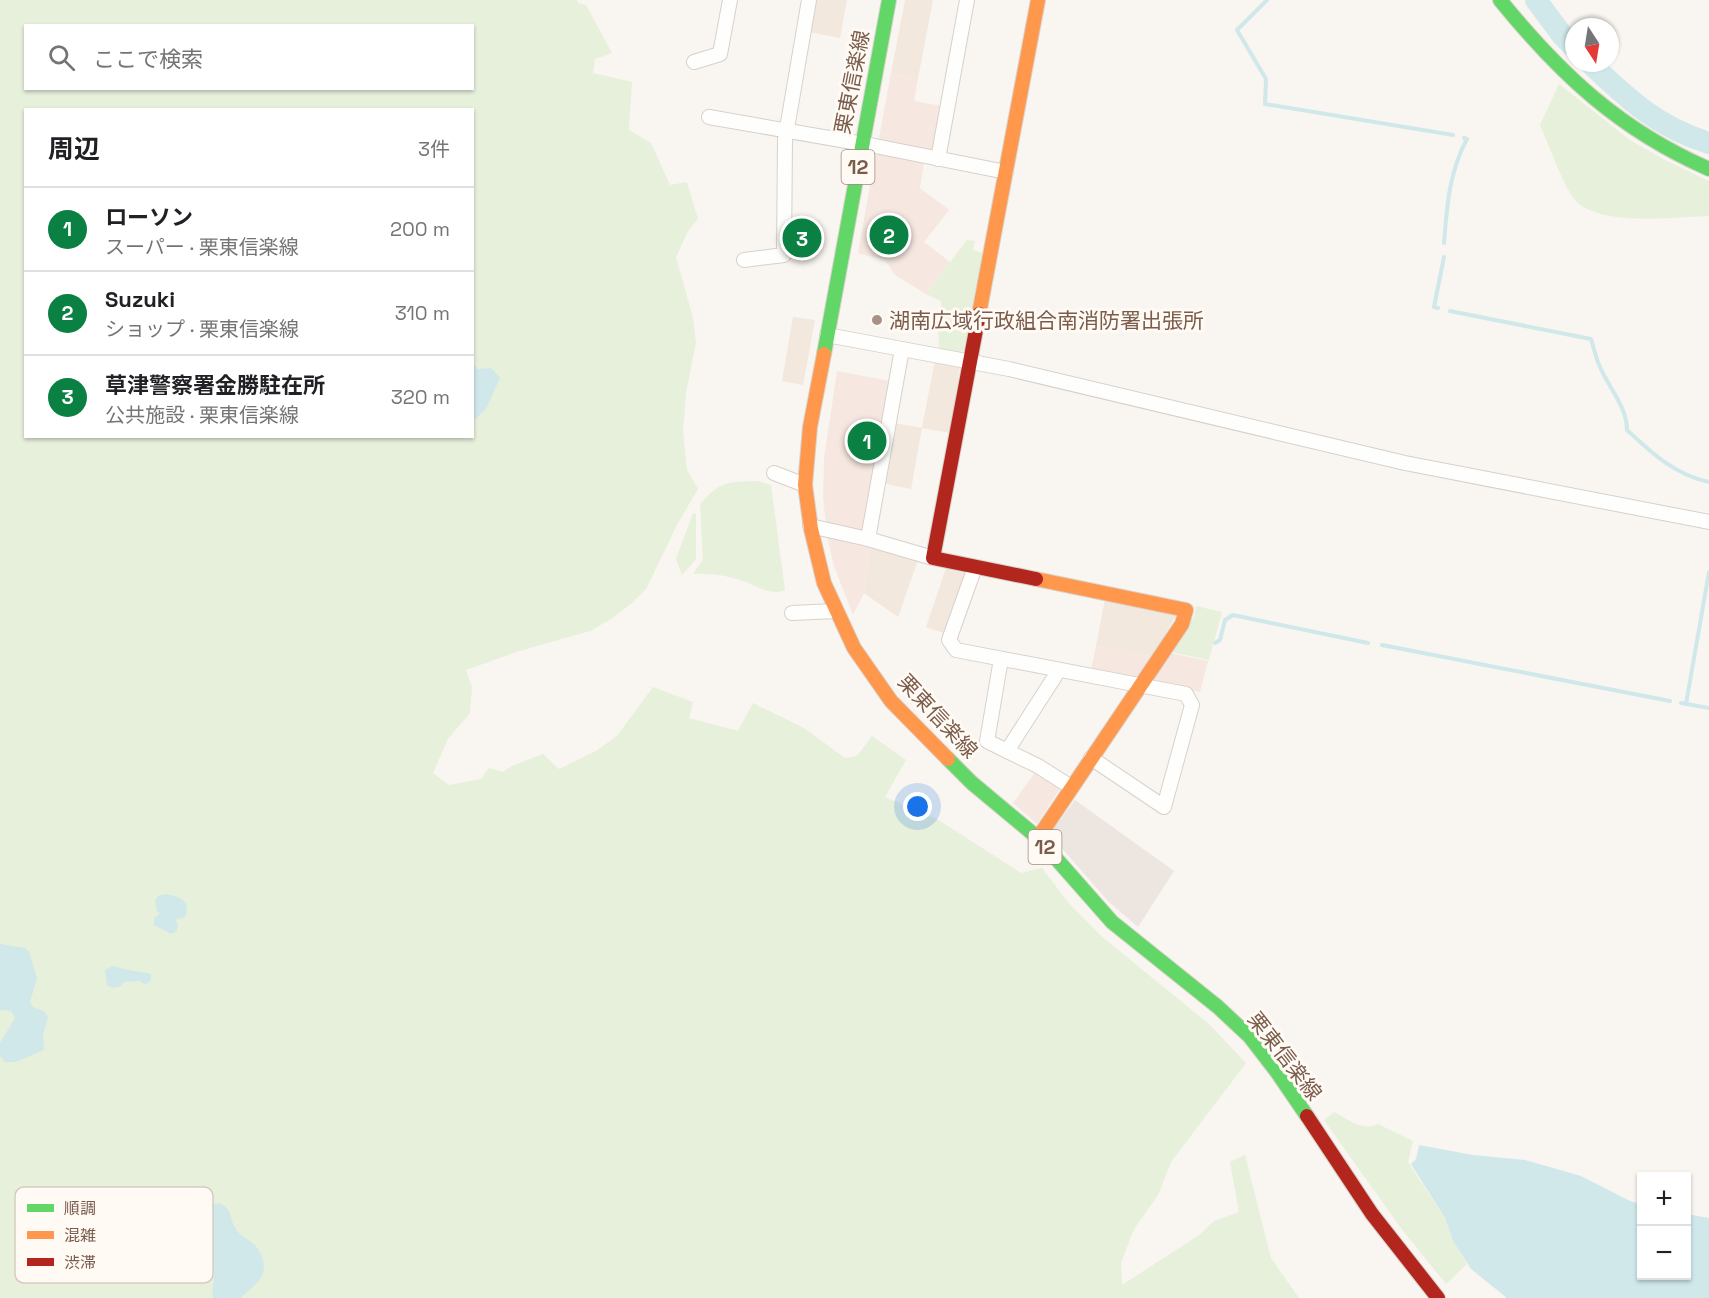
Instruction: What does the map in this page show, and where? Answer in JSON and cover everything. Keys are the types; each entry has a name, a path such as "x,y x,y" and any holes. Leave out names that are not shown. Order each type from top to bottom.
{"main road":[{"name":"栗東信楽線","path":"889,0 810,427 805,485 810,526 824,583 854,648 891,702 972,783 1038,838 1112,922 1218,1007 1250,1037 1277,1072 1372,1214 1438,1298"},
{"path":"1038,0 933,558 1186,610 1182,624 1038,838"},
{"path":"1500,0 1545,55 1601,106 1667,149 1709,170"}],"street":[{"path":"694,62 720,54 730,0"},
{"path":"744,260 784,255 786,130 809,0"},
{"path":"938,159 967,0"},
{"path":"709,117 1006,172"},
{"path":"827,335 970,361 1406,464 1709,522"},
{"path":"868,539 902,349"},
{"path":"774,473 805,485"},
{"path":"810,526 868,539 933,558"},
{"path":"975,567 949,640 956,650 1186,694 1192,705 1164,807 1091,758"},
{"path":"792,613 836,611"},
{"path":"1001,659 987,741 1038,766 1071,787"},
{"path":"1007,751 1059,670"}],"shaded area":[{"path":"814,0 847,0 840,38 809,32"},
{"path":"905,0 933,0 918,78 891,73"},
{"path":"891,73 918,78 914,101 942,106 934,148 929,151 882,142 879,138"},
{"path":"880,153 924,162 920,188 949,210 924,242 950,262 926,294 895,275 885,260 858,253 875,156"},
{"path":"793,317 815,320 803,385 782,381"},
{"path":"935,360 960,365 951,433 922,428"},
{"path":"837,371 890,381 861,534 826,526 823,497 824,458"},
{"path":"894,423 922,428 911,489 882,483"},
{"path":"827,536 870,548 864,593 853,615 834,566"},
{"path":"870,548 918,560 898,617 864,593"},
{"path":"946,568 967,574 946,634 926,627"},
{"path":"1105,599 1177,613 1153,657 1096,646"},
{"path":"1096,646 1153,657 1134,680 1091,670"},
{"path":"1170,653 1208,661 1200,692 1154,684 1153,678"},
{"path":"1036,771 1061,787 1037,824 1013,803"},
{"path":"1075,800 1174,871 1138,927 1109,902 1052,837 1052,831"}],"green space":[{"path":"0,0 577,0 578,3 586,5 612,53 595,59 593,73 632,82 629,130 651,143 670,185 687,182 698,219 688,231 676,257 693,318 696,343 686,393 683,431 687,470 698,489 678,523 646,589 632,603 590,631 516,652 466,670 472,687 470,713 448,739 433,773 449,785 481,779 489,768 503,772 543,754 559,769 596,751 617,736 653,687 693,702 689,718 738,731 753,703 804,728 845,758 857,756 872,736 906,760 885,797 937,819 1021,873 1042,868 1067,901 1101,936 1209,1024 1246,1063 1171,1162 1158,1195 1134,1229 1121,1263 1122,1285 1199,1235 1214,1221 1239,1212 1230,1162 1245,1155 1271,1258 1299,1298 0,1298"},
{"path":"1559,84 1630,140 1709,181 1709,216 1619,217 1601,214 1586,208 1575,200 1561,175 1540,125"},
{"path":"967,240 975,241 973,250 983,253 965,349 960,353 939,349 938,325 942,324 941,301 926,294"},
{"path":"758,481 771,485 785,590 768,591 729,577 693,574 703,559 700,504 720,486"},
{"path":"693,513 696,514 696,559 682,575 676,559"},
{"path":"1196,606 1222,612 1209,660 1171,652 1194,617"},
{"path":"1334,1112 1361,1126 1378,1124 1413,1141 1408,1162 1445,1218 1453,1241 1467,1264 1446,1284 1401,1228 1324,1120"}],"water":[{"path":"474,364 478,369 491,368 500,378 486,409 474,420"},
{"path":"165,894 179,898 187,907 185,917 176,921 177,931 171,934 154,925 154,918 160,914 155,901 158,896"},
{"path":"0,944 25,948 29,952 37,978 30,1002 33,1007 45,1012 48,1018 43,1034 44,1050 16,1062 5,1062 0,1056 0,1043 15,1018 11,1011 0,1010"},
{"path":"113,966 151,974 151,980 146,985 139,981 124,982 116,988 112,987 107,985 105,970"},
{"path":"1419,1145 1473,1155 1525,1160 1581,1176 1637,1203 1637,1280 1691,1280 1691,1215 1709,1218 1709,1298 1507,1298 1471,1269 1453,1241 1445,1218 1411,1164 1416,1159"},
{"path":"219,1203 227,1208 238,1231 256,1246 263,1260 264,1267 261,1277 241,1298 213,1298 213,1205"}],"waterway":[{"path":"1267,0 1237,30 1266,79 1265,104 1453,135"},
{"path":"1536,0 1565,38"},
{"path":"1600,72 1631,100 1659,120 1674,129 1709,143"},
{"path":"1444,243 1450,190 1456,164 1467,139 1464,138"},
{"path":"1438,308 1434,307 1444,257"},
{"path":"1450,311 1591,339 1599,364 1624,413 1627,430 1675,469 1709,482"},
{"path":"1686,704 1709,572"},
{"path":"1215,643 1220,640 1225,620 1233,615 1368,643"},
{"path":"1382,645 1670,701"},
{"path":"1681,703 1709,708"}],"traffic: fast":[{"path":"824,354 889,0"},
{"path":"1500,0 1546,53 1594,98 1647,137 1709,169"},
{"path":"948,759 972,783 1038,838 1112,922 1218,1007 1250,1037 1307,1116"}],"traffic: slow":[{"path":"979,314 1038,0"},
{"path":"824,354 810,427 805,485 811,529 824,583 854,648 891,701 948,759"},
{"path":"1036,579 1186,610 1182,624 1038,838"}],"traffic: jam":[{"path":"979,314 933,558 1036,579"},
{"path":"1307,1116 1372,1214 1438,1298"}],"place":[{"name":"Suzuki","path":"889,235"},
{"name":"草津警察署金勝駐在所","path":"802,238"},
{"name":"湖南広域行政組合南消防署出張所","path":"877,320"},
{"name":"ローソン","path":"867,441"}]}
